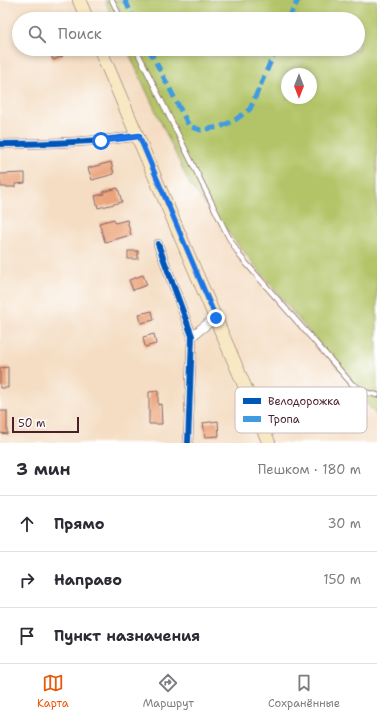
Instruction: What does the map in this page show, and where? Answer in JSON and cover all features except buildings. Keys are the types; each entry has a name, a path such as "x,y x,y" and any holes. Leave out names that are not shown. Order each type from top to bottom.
{"main road":[{"path":"79,0 84,12"},
{"path":"103,56 139,136 245,387"},
{"path":"264,433 268,443"}],"street":[{"path":"0,144 101,141 139,136"},
{"path":"158,244 192,336 188,443"},
{"path":"192,336 216,318"}],"lane":[{"path":"112,0 118,12"},
{"path":"139,56 228,236 240,256 314,342 352,384 357,387"},
{"path":"367,392 377,395"}],"green space":[{"path":"105,0 377,0 377,416 367,404 367,387 354,387 190,185 130,56 365,56 365,12 110,12"}],"marked path":[{"path":"125,0 131,12"},
{"path":"292,12 298,0"},
{"path":"153,56 189,126 201,130 220,127 235,120 250,109 273,56"}],"cycle path":[{"path":"0,144 70,142 139,136"},
{"path":"158,244 192,336 188,443"}],"route":[{"path":"101,141 139,136 216,318"}]}
